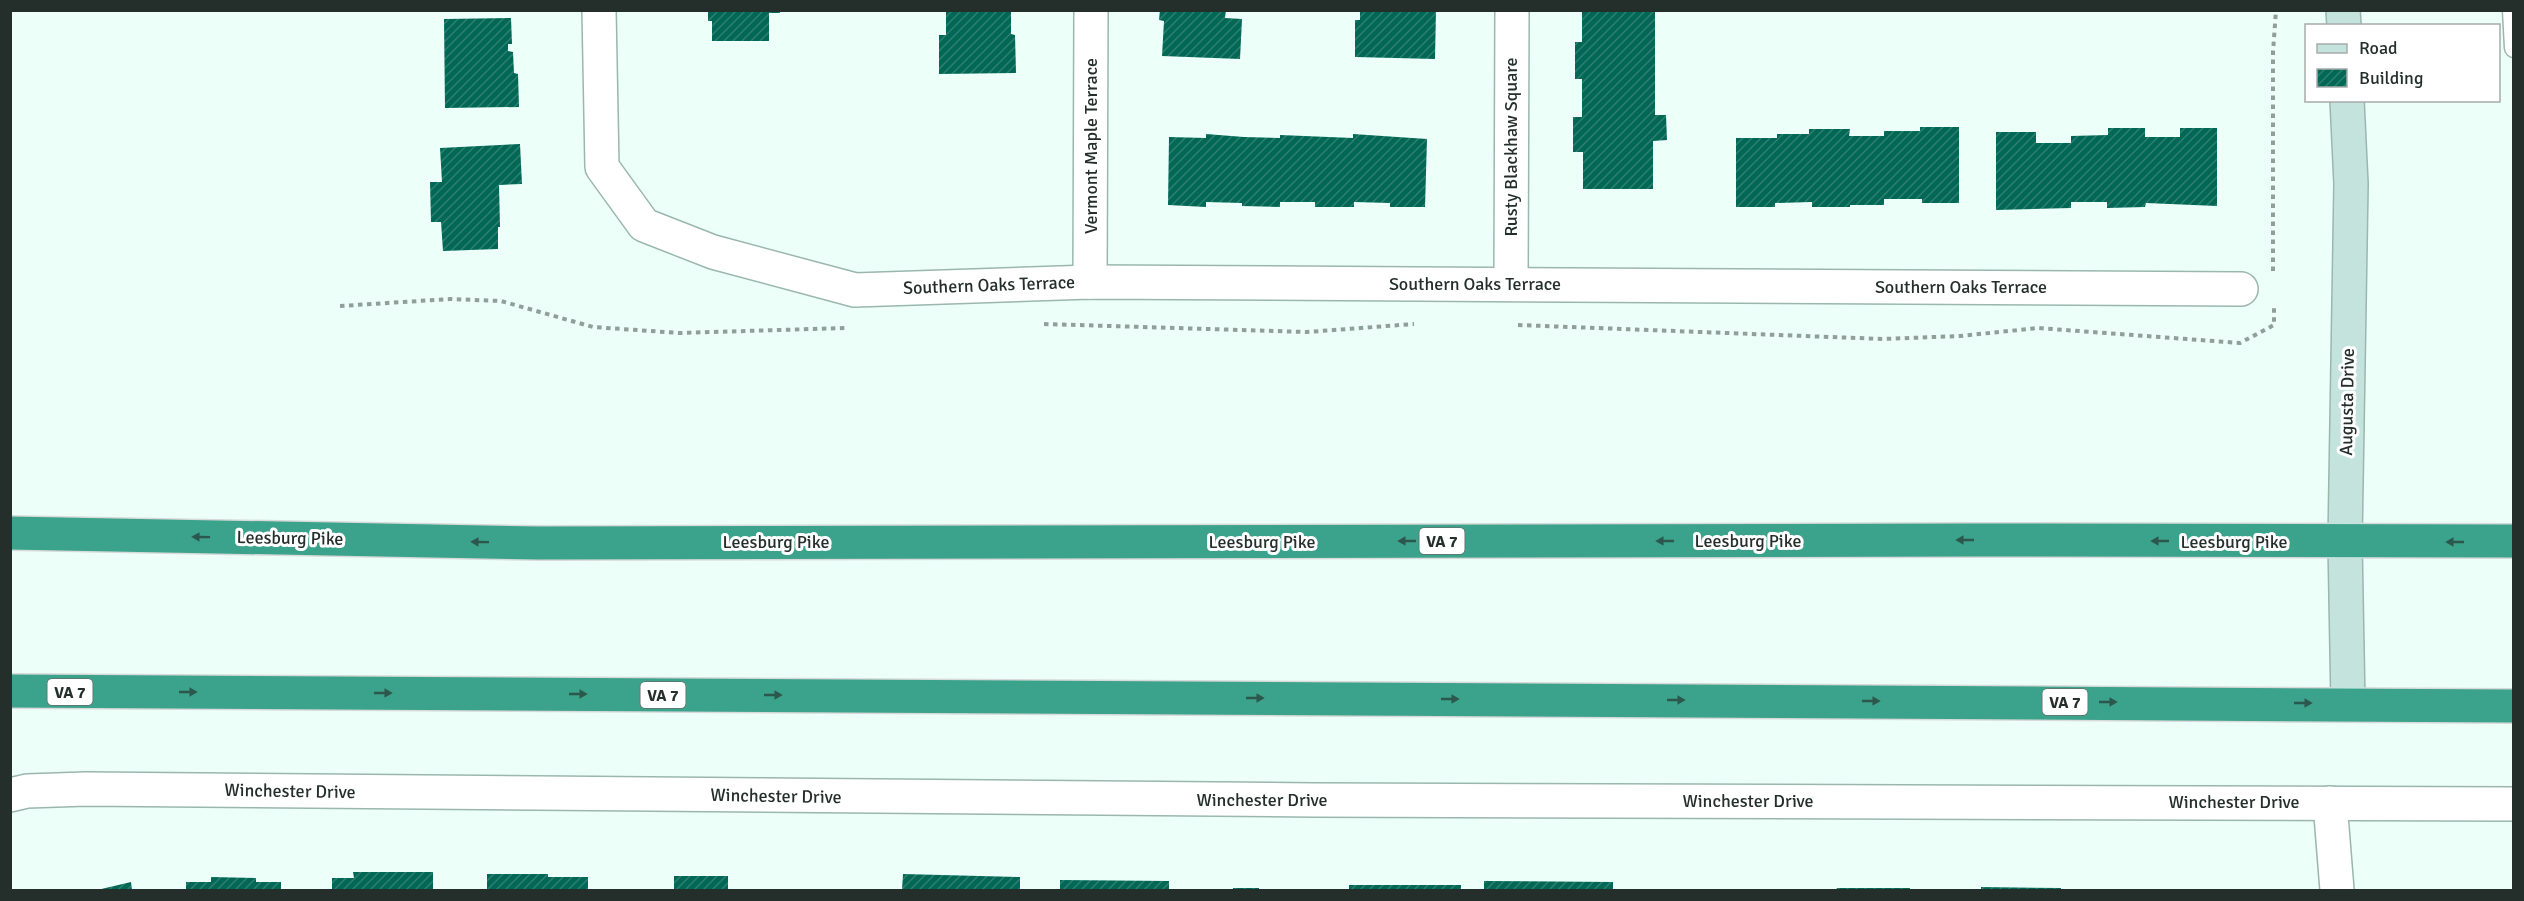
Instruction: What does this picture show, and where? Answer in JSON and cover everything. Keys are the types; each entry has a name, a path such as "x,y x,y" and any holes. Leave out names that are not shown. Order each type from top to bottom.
{"highway":[{"name":"Leesburg Pike","path":"10,533 539,543 2514,541"},
{"name":"VA 7","path":"10,691 2514,706"},
{"path":"10,709 61,692"}],"street":[{"name":"Southern Oaks Terrace","path":"599,10 602,167 644,225 713,252 855,290 1090,282 2241,289"},
{"name":"Vermont Maple Terrace","path":"1090,282 1091,10"},
{"name":"Rusty Blackhaw Square","path":"1510,284 1512,10"},
{"name":"Augusta Drive","path":"2347,102 2351,184 2345,542 2348,704"},
{"name":"Winchester Drive","path":"10,795 27,791 86,789 1302,800 2514,804"},
{"path":"2330,803 2337,891"}],"lane":[{"path":"2512,10 2514,48"}],"building":[{"path":"708,10 780,10 780,13 769,13 769,41 712,41 712,21 708,21"},
{"path":"946,10 1011,10 1011,34 1015,35 1016,73 939,74 939,35 946,35"},
{"path":"1160,10 1226,10 1225,18 1242,19 1240,59 1162,56 1164,21 1159,20"},
{"path":"1360,10 1436,10 1435,59 1355,57 1355,20 1360,20"},
{"path":"1582,10 1655,10 1655,115 1666,115 1667,140 1653,141 1653,189 1583,189 1583,152 1573,152 1573,117 1582,117 1582,79 1575,79 1575,42 1582,42"},
{"path":"511,18 512,44 508,44 508,51 513,52 514,73 518,74 519,107 445,108 444,19"},
{"path":"1920,127 1959,127 1959,203 1922,203 1922,199 1884,199 1884,205 1850,205 1850,207 1812,207 1812,202 1775,203 1775,207 1736,207 1736,138 1777,138 1777,134 1809,134 1809,129 1850,129 1849,136 1884,136 1884,131 1920,131"},
{"path":"2108,128 2145,128 2145,137 2180,137 2180,128 2217,128 2217,206 2146,203 2145,207 2107,208 2107,202 2071,202 2071,208 1996,210 1996,132 2036,132 2036,143 2071,143 2071,136 2108,135"},
{"path":"1206,134 1280,138 1280,135 1353,138 1353,134 1427,139 1425,207 1390,207 1390,203 1354,202 1354,207 1315,207 1315,202 1280,202 1280,207 1206,202 1206,207 1168,205 1169,137 1206,138"},
{"path":"520,144 522,184 499,185 498,249 443,251 441,222 431,222 430,182 442,182 440,148"},
{"path":"353,872 433,872 433,890 332,890 332,878 354,878"},
{"path":"487,874 548,874 548,877 588,877 588,890 487,890"},
{"path":"903,874 1020,877 1020,890 902,890"},
{"path":"674,876 728,876 728,890 674,890"},
{"path":"211,877 256,878 256,882 281,882 281,890 186,890 186,882 211,882"},
{"path":"1060,880 1169,881 1169,890 1060,890"},
{"path":"1484,881 1613,882 1613,890 1484,890"},
{"path":"131,882 132,890 97,890"},
{"path":"1349,885 1461,885 1461,890 1349,890"},
{"path":"1981,887 2061,888 2061,890 1981,890"},
{"path":"1233,888 1259,888 1259,890 1233,890"},
{"path":"1837,888 1910,888 1910,890 1836,890"}]}
